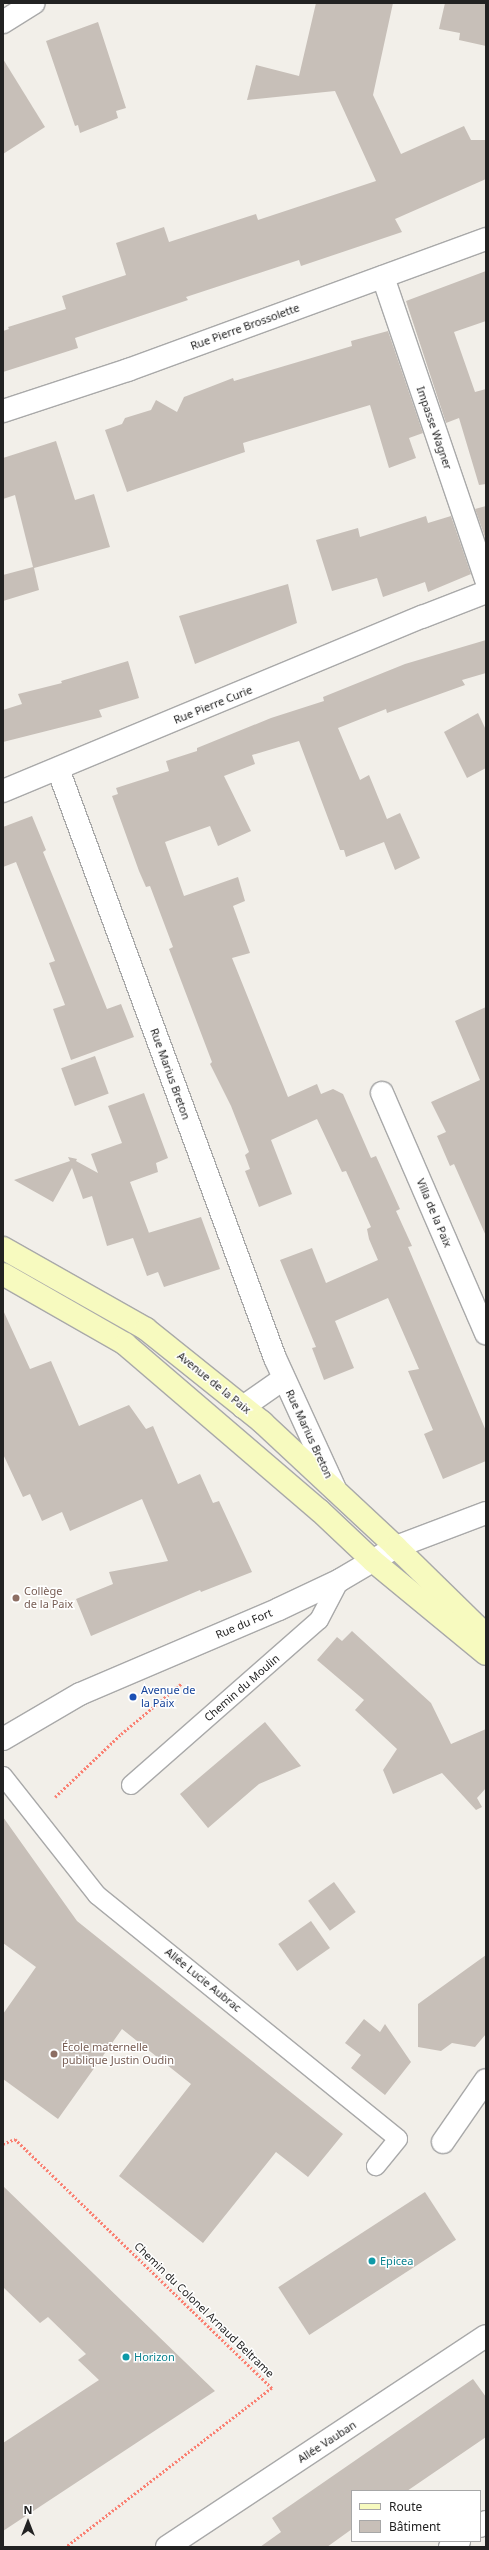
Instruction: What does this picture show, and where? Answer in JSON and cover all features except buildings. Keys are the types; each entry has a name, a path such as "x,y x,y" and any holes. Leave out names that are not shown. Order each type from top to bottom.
{"main road":[{"name":"Avenue de la Paix","path":"3,1248 146,1329 243,1407 335,1489 486,1635"},
{"path":"3,1274 125,1344 319,1510 373,1561 486,1654"}],"street":[{"path":"3,22 33,3"},
{"name":"Rue Pierre Brossolette","path":"3,411 128,370 486,239"},
{"name":"Impasse Wagner","path":"383,277 486,579"},
{"name":"Rue Pierre Curie","path":"3,791 422,617 486,592"},
{"name":"Rue Marius Breton","path":"58,769 283,1379 335,1489"},
{"name":"Villa de la Paix","path":"382,1093 486,1333"},
{"name":"Rue Marius Breton","path":"243,1407 283,1379"},
{"name":"Rue du Fort","path":"3,1739 80,1694 279,1609 340,1580 396,1547 486,1513"},
{"path":"443,2142 486,2080"},
{"name":"Allée Vauban","path":"167,2547 486,2336"}],"lane":[{"name":"Chemin du Moulin","path":"131,1786 319,1620 340,1580"},
{"name":"Allée Lucie Aubrac","path":"3,1776 97,1895 398,2139 376,2166"}],"path":[{"path":"55,1797 150,1708 183,1682"},
{"name":"Chemin du Colonel Arnaud Beltrame","path":"3,2144 15,2139 272,2388 66,2547"}],"place":[{"name":"Collège de la Paix","path":"16,1598"},
{"name":"Avenue de la Paix","path":"133,1697"},
{"name":"École maternelle publique Justin Oudin","path":"54,2054"},
{"name":"Epicea","path":"372,2261"},
{"name":"Horizon","path":"126,2357"}]}
